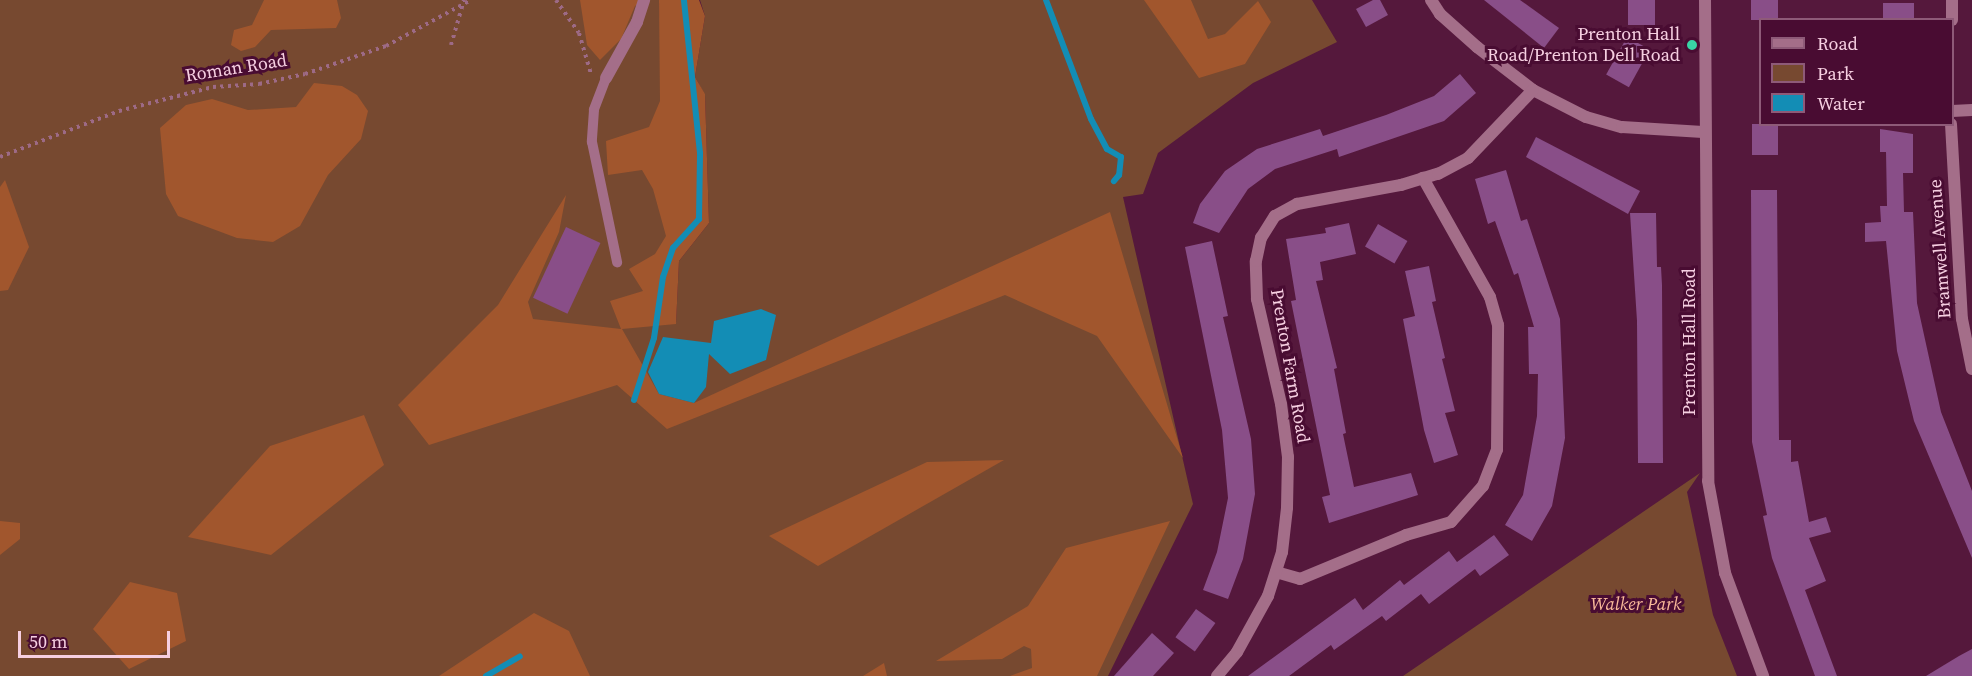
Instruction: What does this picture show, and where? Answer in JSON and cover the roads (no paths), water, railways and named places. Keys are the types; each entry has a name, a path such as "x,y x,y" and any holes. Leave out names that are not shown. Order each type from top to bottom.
{"street":[{"path":"606,78 637,22 644,0"},
{"path":"1431,0 1440,14 1477,47 1533,90 1586,117 1623,128 1703,132"},
{"name":"Prenton Hall Road","path":"1705,0 1703,132 1708,481 1725,573 1763,676"},
{"path":"1952,18 1953,0"},
{"name":"Prenton Farm Road","path":"1217,676 1237,652 1269,596 1276,572 1287,508 1288,457 1281,404 1257,299 1256,261 1261,238 1275,216 1297,204 1423,178 1468,158 1533,90"},
{"path":"1954,111 1972,110"},
{"name":"Bramwell Avenue","path":"1952,126 1962,319 1972,369"},
{"path":"1276,572 1300,579 1451,522 1483,486 1497,450 1498,325 1490,297 1423,178"}],"lane":[{"path":"606,78 594,110 592,142 617,262"}],"water":[{"path":"761,309 776,315 766,360 730,374 709,354 706,387 694,403 659,394 648,372 663,337 711,343 714,321"}],"waterway":[{"path":"634,400 654,338 663,277 673,248 699,219 700,153 684,0"},
{"path":"1046,0 1091,119 1107,149 1121,157 1119,175 1114,181"},
{"path":"486,676 520,656"}],"place":[{"name":"Prenton Hall Road/Prenton Dell Road","path":"1692,45"}],"park label":[{"name":"Walker Park","path":"1636,604"}]}
